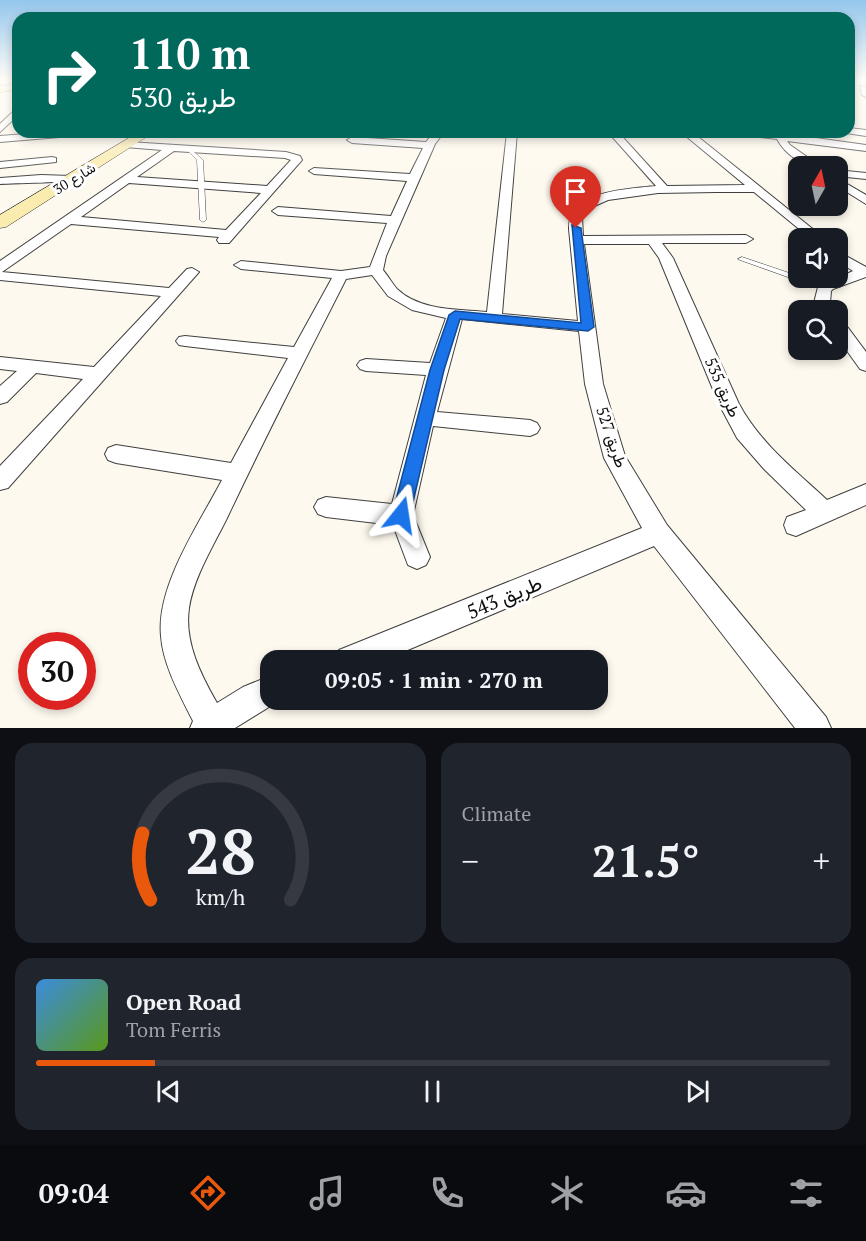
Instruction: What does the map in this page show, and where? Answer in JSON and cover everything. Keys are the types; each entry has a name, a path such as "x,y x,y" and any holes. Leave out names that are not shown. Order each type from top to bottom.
{"street":[{"path":"0,128 12,114"},
{"name":"شارع 30","path":"0,223 139,138"},
{"path":"434,138 429,145 379,256 376,270 385,285 404,300 418,307 455,315 588,327"},
{"path":"494,318 511,138"},
{"path":"618,138 665,190"},
{"path":"694,138 805,228"},
{"path":"781,138 786,147 800,156"},
{"path":"794,138 866,148"},
{"path":"352,140 429,145"},
{"path":"70,219 227,237 297,160 290,155 128,145"},
{"path":"0,268 172,148"},
{"path":"0,165 52,160"},
{"path":"314,171 414,178"},
{"path":"848,174 866,176"},
{"path":"0,181 31,178 71,179"},
{"path":"127,180 270,190"},
{"path":"848,188 866,200"},
{"name":"طريق 527","path":"756,189 665,190 610,195 588,204 576,218 577,240 594,384 615,458 658,533 815,728"},
{"path":"278,211 395,220"},
{"path":"577,240 746,239"},
{"name":"طريق 535","path":"653,240 666,258 729,404 744,432 756,447 824,512"},
{"path":"848,262 865,272"},
{"path":"241,265 332,273 340,276 376,270"},
{"path":"0,481 192,272"},
{"path":"848,279 865,272"},
{"path":"0,276 173,292"},
{"path":"260,695 208,726 189,682 175,637 175,610 181,586 340,276"},
{"path":"822,300 821,296 827,288"},
{"path":"417,557 401,515 437,370 455,315"},
{"path":"848,340 866,365"},
{"path":"185,341 301,354"},
{"path":"0,363 98,374"},
{"path":"366,365 437,370"},
{"path":"0,397 32,367"},
{"path":"426,418 530,428"},
{"path":"116,454 237,473"},
{"path":"796,525 866,494"},
{"path":"326,507 401,515"},
{"name":"طريق 543","path":"373,650 658,533"}],"lane":[{"path":"192,149 191,152 200,158 203,220"},
{"path":"742,259 788,275"}],"route":[{"path":"401,515 437,370 455,315 588,327 576,228"}]}
